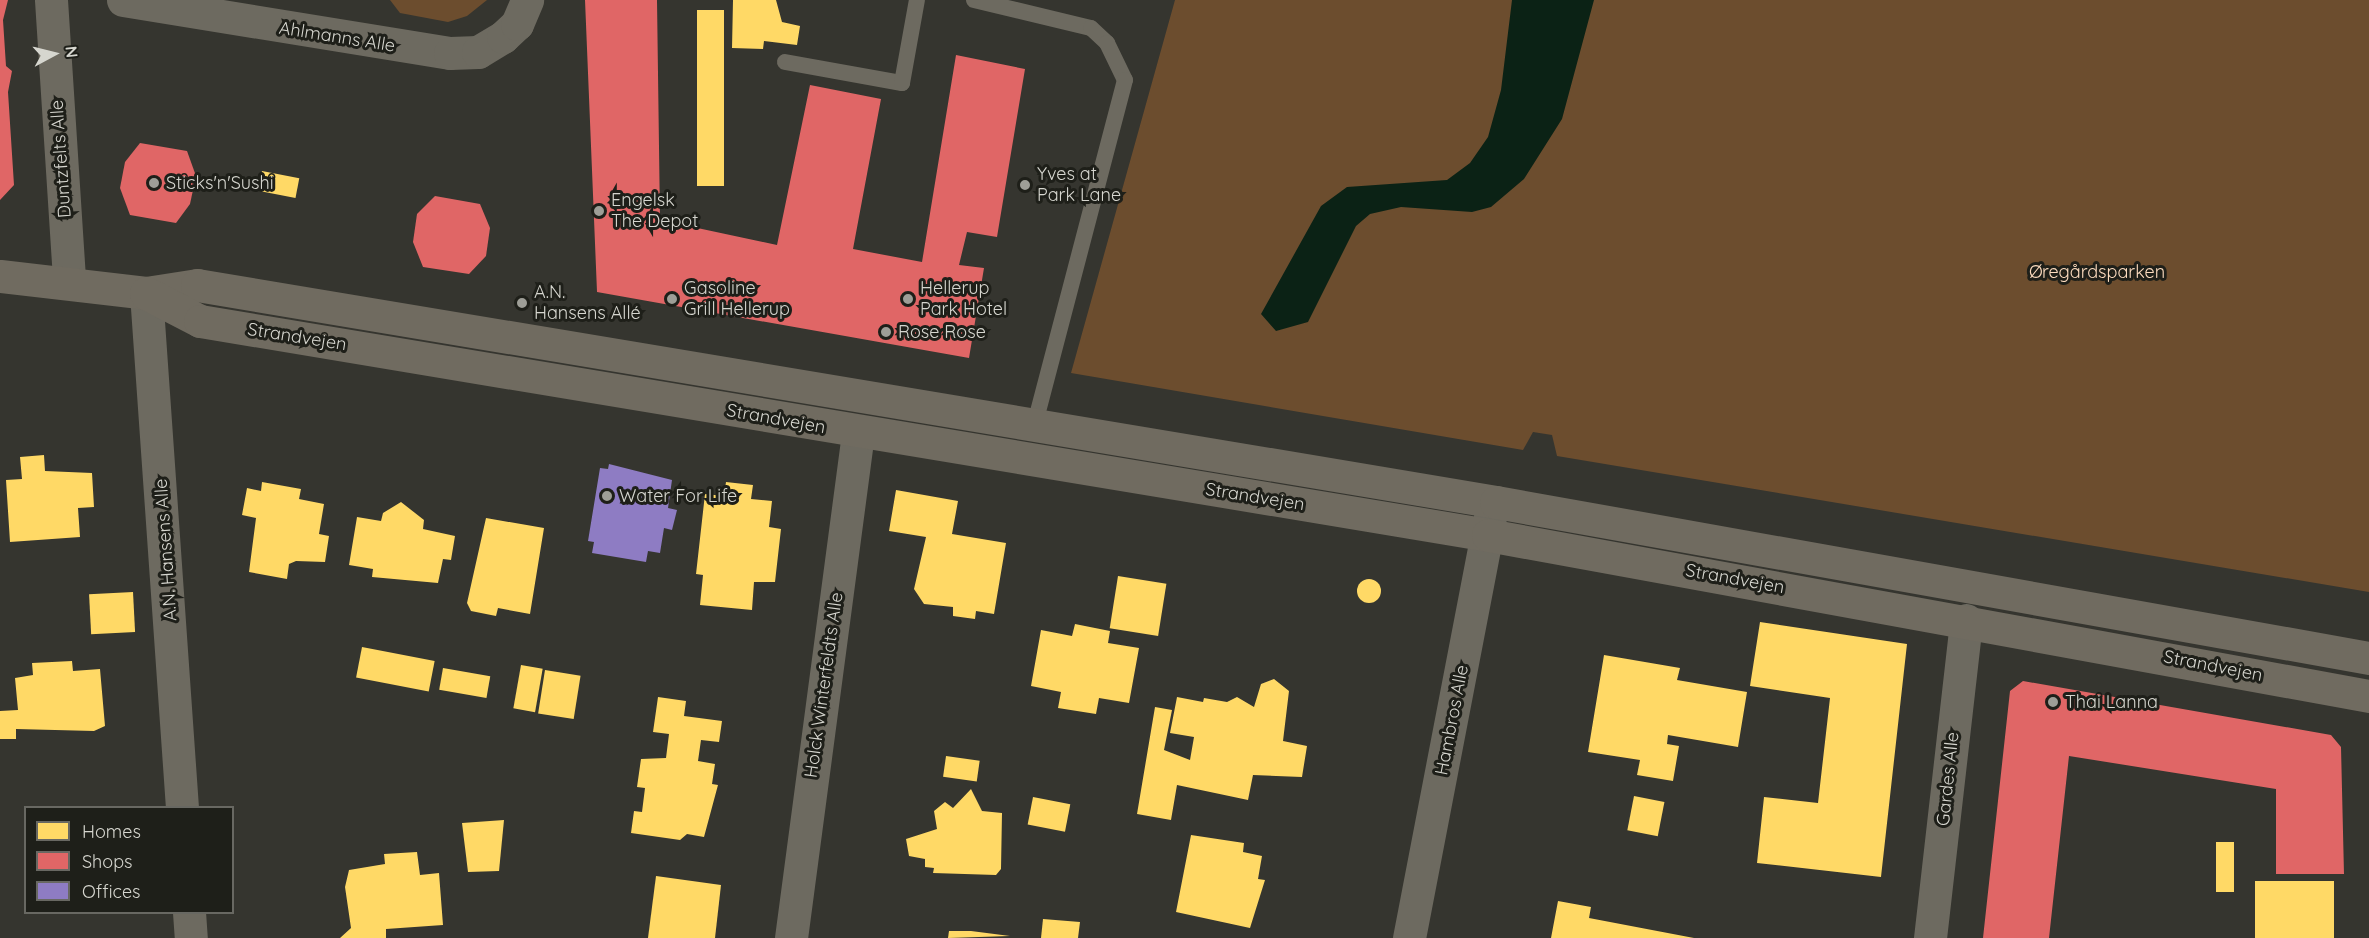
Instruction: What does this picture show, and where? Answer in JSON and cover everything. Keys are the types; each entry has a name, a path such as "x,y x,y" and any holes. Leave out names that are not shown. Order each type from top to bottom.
{"main road":[{"name":"Strandvejen","path":"0,276 69,281 146,293 197,285 1034,427 1493,502 2369,658"},
{"name":"Strandvejen","path":"146,293 200,321 858,433 1488,535 1966,620 2369,696"}],"street":[{"name":"Duntzfelts Alle","path":"51,0 69,281"},
{"name":"Ahlmanns Alle","path":"123,0 450,53 478,52 504,37 517,24 526,0"},
{"name":"A.N. Hansens Alle","path":"146,293 182,806"},
{"name":"Holck Winterfeldts Alle","path":"791,938 858,433"},
{"name":"Hambros Alle","path":"1409,938 1493,502"},
{"name":"Gardes Alle","path":"1930,938 1966,620"},
{"path":"189,914 191,938"}],"lane":[{"path":"785,62 902,83 916,0"},
{"path":"974,0 1091,28 1107,44 1125,80 1034,427"}],"green space":[{"path":"390,0 487,0 467,16 448,22 400,13"},
{"name":"Øregårdsparken","path":"1175,0 2369,0 2369,592 1557,456 1552,435 1533,432 1523,450 1071,373"}],"shaded area":[{"path":"1512,0 1594,0 1562,119 1524,179 1491,207 1472,212 1401,207 1370,214 1356,226 1308,322 1276,331 1261,314 1321,206 1347,187 1447,180 1470,163 1488,137 1501,90"}],"building: Homes":[{"path":"733,0 776,0 782,22 800,26 797,45 764,41 763,49 732,48"},
{"path":"697,10 724,10 724,186 697,186"},
{"path":"262,171 299,178 295,198 258,191"},
{"path":"44,455 45,471 92,473 94,507 78,508 80,537 10,542 6,480 22,479 20,457"},
{"path":"262,482 301,489 299,499 324,504 319,534 329,536 325,562 296,561 289,564 287,579 249,572 256,518 242,515 247,488 261,491"},
{"path":"726,482 753,485 751,499 772,501 769,527 781,529 775,582 754,582 752,610 700,605 703,575 696,574 705,494 724,496"},
{"path":"896,490 958,501 952,534 1006,543 994,614 976,611 975,619 953,616 953,607 924,604 914,589 926,537 889,531"},
{"path":"401,502 424,520 423,529 455,536 451,560 443,559 438,583 372,577 373,569 349,565 357,517 381,521 383,513"},
{"path":"486,518 544,528 530,614 498,608 496,616 471,611 467,603"},
{"path":"1118,576 1166,584 1158,636 1110,628"},
{"path":"1369,579 1378,582 1381,591 1378,600 1369,603 1360,600 1357,591 1360,582"},
{"path":"133,592 135,632 91,634 89,594"},
{"path":"1760,622 1907,644 1881,877 1757,863 1764,797 1818,803 1830,698 1750,686"},
{"path":"1075,624 1110,631 1108,643 1139,648 1129,703 1099,698 1096,714 1058,708 1061,692 1031,686 1041,630 1072,636"},
{"path":"362,647 435,661 429,692 356,677"},
{"path":"1604,655 1680,668 1677,680 1747,692 1738,747 1668,735 1667,744 1679,746 1673,781 1637,775 1640,760 1588,752"},
{"path":"72,661 73,671 100,669 105,726 94,731 16,729 16,739 0,739 0,711 18,710 15,678 33,675 32,663"},
{"path":"521,665 543,669 535,712 513,708"},
{"path":"443,668 490,676 486,698 439,690"},
{"path":"545,670 581,676 574,719 538,713"},
{"path":"1274,679 1289,691 1283,741 1307,746 1302,777 1253,775 1248,800 1177,785 1171,820 1137,814 1155,707 1172,710 1164,750 1190,760 1194,737 1170,733 1177,697 1203,702 1204,698 1227,702 1237,697 1254,707 1261,684"},
{"path":"658,697 686,701 684,716 722,721 719,742 701,740 698,761 715,764 712,784 718,785 704,837 687,834 680,840 631,833 634,811 642,812 645,788 637,787 641,759 666,758 669,734 653,732"},
{"path":"946,756 980,761 977,782 943,777"},
{"path":"971,789 982,811 1002,813 1001,869 996,875 933,873 934,868 925,867 925,859 909,856 906,839 937,829 934,811 945,802 953,808"},
{"path":"1634,796 1664,802 1658,836 1627,830"},
{"path":"1033,797 1070,804 1065,832 1028,824"},
{"path":"504,820 499,871 468,872 462,823"},
{"path":"1191,835 1244,843 1243,852 1262,856 1258,879 1265,880 1250,928 1176,912"},
{"path":"2216,842 2234,842 2234,892 2216,892"},
{"path":"417,852 420,875 439,873 443,925 386,929 386,938 340,938 351,928 345,887 349,870 385,864 384,854"},
{"path":"656,876 721,885 715,938 648,938"},
{"path":"2255,881 2334,881 2334,938 2255,938"},
{"path":"1558,901 1591,907 1589,918 1694,938 1551,938"},
{"path":"1043,919 1080,922 1078,938 1041,938"},
{"path":"949,931 971,931 1010,936 948,938"}],"building: Shops":[{"path":"0,0 8,0 3,20 6,66 12,71 8,92 14,185 0,200"},
{"path":"585,0 657,0 660,220 777,245 810,85 881,99 853,249 922,262 956,55 1025,69 997,237 967,232 959,265 984,268 969,358 597,292"},
{"path":"140,143 187,151 196,176 190,204 176,223 130,215 120,188 125,162"},
{"path":"435,196 480,204 490,228 486,256 469,274 423,267 413,242 417,214"},
{"path":"2023,681 2331,735 2341,747 2344,874 2276,874 2276,789 2069,756 2049,938 1983,938 2010,691"}],"building: Offices":[{"path":"609,464 672,480 668,508 677,510 672,530 664,528 660,553 648,551 646,562 592,553 594,542 588,541 600,468 608,469"}],"place":[{"name":"Sticks'n'Sushi","path":"154,183"},
{"name":"Yves at Park Lane","path":"1025,185"},
{"name":"Engelsk The Depot","path":"599,211"},
{"name":"Gasoline Grill Hellerup","path":"672,299"},
{"name":"Hellerup Park Hotel","path":"908,299"},
{"name":"A.N. Hansens Allé","path":"522,303"},
{"name":"Rose Rose","path":"886,332"},
{"name":"Water For Life","path":"607,496"},
{"name":"Thai Lanna","path":"2053,702"}]}
